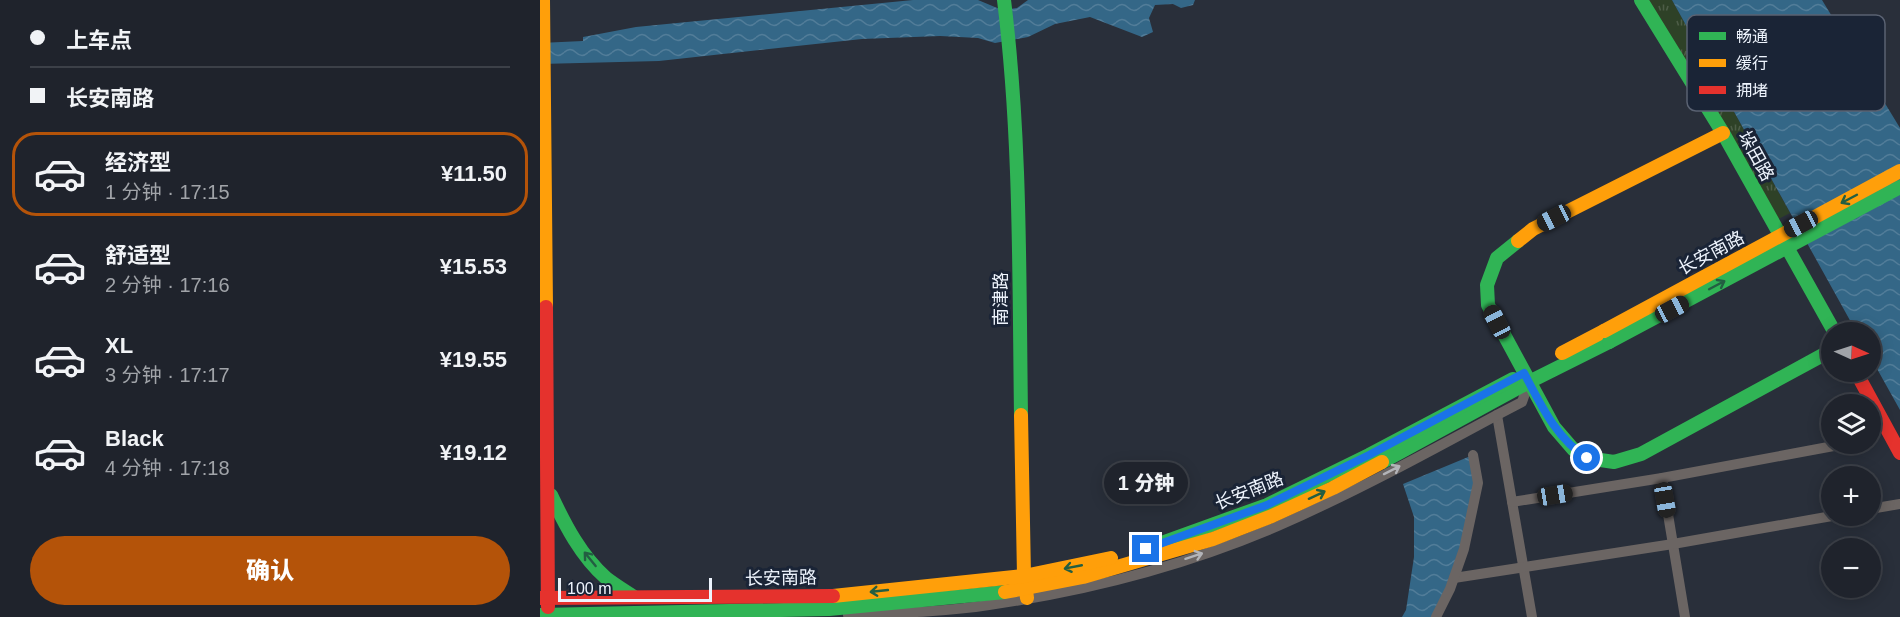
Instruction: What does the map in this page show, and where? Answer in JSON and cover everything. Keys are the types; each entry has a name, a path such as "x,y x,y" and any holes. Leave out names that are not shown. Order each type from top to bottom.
{"main road":[{"name":"南津路","path":"1004,0 1012,65 1017,177 1026,588"},
{"name":"垛田路","path":"1641,0 1687,75"},
{"path":"543,6 549,490 544,598 546,616"},
{"name":"垛田路","path":"1709,111 1829,322"},
{"path":"1723,133 1533,229 1497,258 1486,285 1488,305 1554,427 1573,449 1587,458 1614,462 1641,454 1821,356"},
{"name":"长安南路","path":"1607,337 1900,171"},
{"name":"长安南路","path":"546,616 829,609 940,600 1026,588 1267,505 1607,337 1900,187"},
{"path":"1861,382 1900,453"},
{"path":"549,490 566,528 586,555 603,575 634,597"},
{"name":"长安南路","path":"544,598 828,596 1026,588"}],"street":[{"path":"764,617 917,612 988,605 1026,588 1140,573 1225,546 1339,498 1522,402 1526,377"},
{"path":"1497,415 1532,617"},
{"path":"1512,502 1662,478 1821,448"},
{"path":"1436,617 1464,549 1478,483 1473,455"},
{"path":"1662,478 1685,617"},
{"path":"1881,507 1900,504"},
{"path":"1454,578 1673,544 1821,518"}],"green space":[{"path":"1648,0 1672,0 1687,27 1687,69"},
{"path":"1710,111 1733,111 1790,213 1773,222"}],"water":[{"path":"913,0 978,0 1002,10 1017,8 1028,0 1195,0 1193,5 1181,8 1173,4 1155,5 1149,18 1153,32 1142,37 1090,17 1055,24 1028,37 995,43 978,38 940,36 862,39 659,61 540,64 540,43 583,41 583,37 636,27"},
{"path":"1672,0 1822,0 1831,15 1687,15 1687,27"},
{"path":"1885,103 1900,128 1900,410 1881,376 1881,322 1851,322 1734,111 1885,111"},
{"path":"1473,455 1478,483 1464,549 1436,617 1402,617 1406,610 1414,557 1414,517 1403,484"}],"traffic: fast":[{"path":"1004,0 1014,104 1021,415"},
{"path":"1641,0 1687,75"},
{"path":"1709,111 1829,322"},
{"path":"1609,342 1900,187"},
{"path":"1518,241 1497,258 1487,285 1488,305 1554,427 1573,449 1587,458 1614,462 1641,454 1821,356"},
{"path":"1382,462 1529,382 1609,342"},
{"path":"1142,550 1267,505 1369,455 1513,379"},
{"path":"551,495 568,529 589,560 606,578 634,597"},
{"path":"540,615 829,609 1005,592"}],"traffic: slow":[{"path":"543,0 546,307"},
{"path":"1518,241 1533,229 1723,133"},
{"path":"1604,331 1900,171"},
{"path":"1562,353 1604,331"},
{"path":"1021,415 1024,576 1027,598"},
{"path":"1005,592 1083,577 1213,539 1272,516 1382,462"},
{"path":"833,596 1024,576 1111,558"}],"traffic: jam":[{"path":"546,307 548,607"},
{"path":"1861,382 1900,453"},
{"path":"540,598 833,596"}],"route":[{"path":"1146,549 1267,505 1369,455 1524,373 1554,427 1573,449 1587,458"}]}
